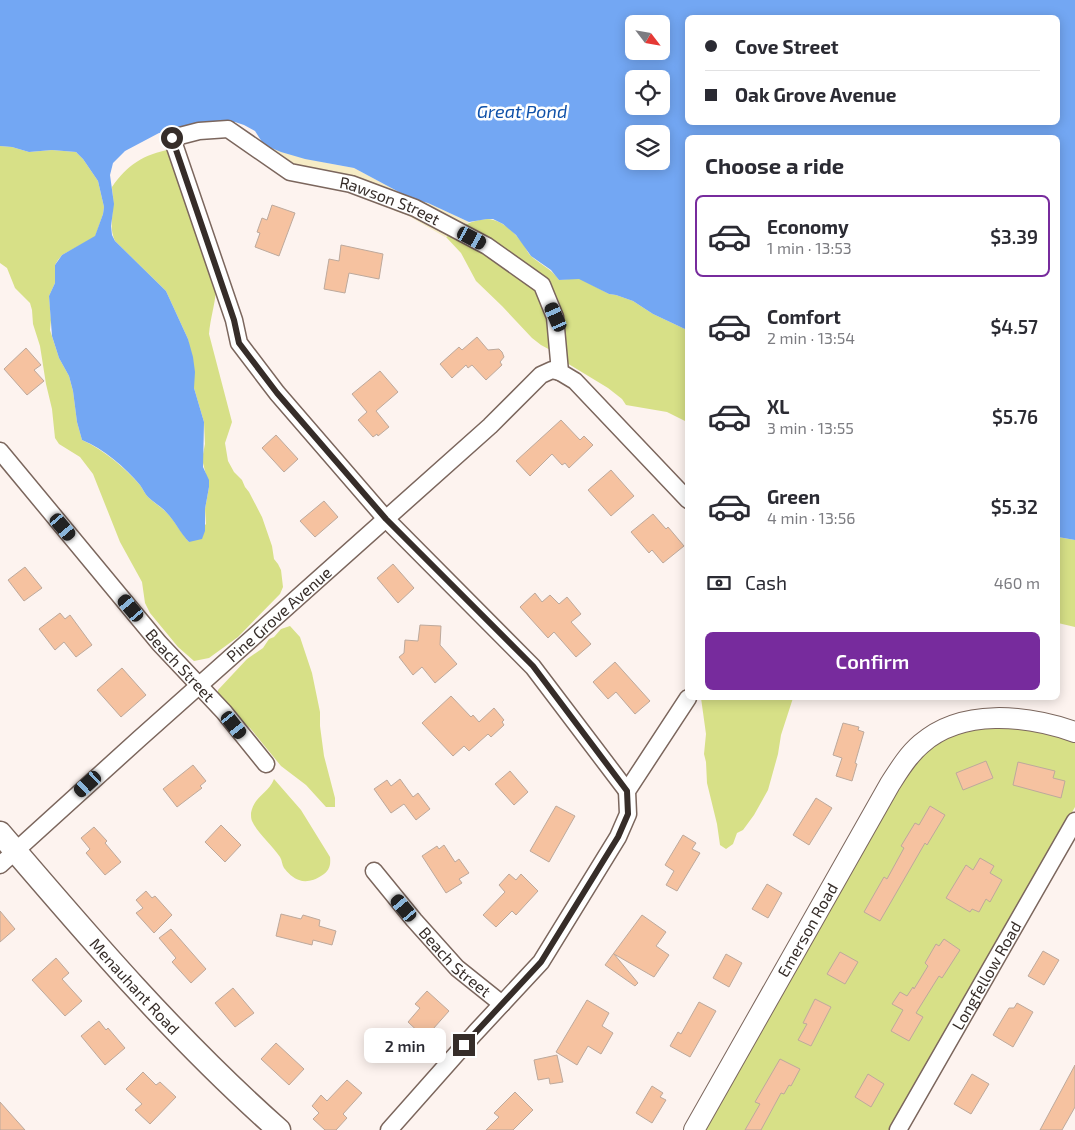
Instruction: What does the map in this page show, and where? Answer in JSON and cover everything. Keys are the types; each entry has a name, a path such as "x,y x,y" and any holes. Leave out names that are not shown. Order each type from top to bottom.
{"main road":[{"name":"Menauhant Road","path":"0,833 8,858 210,1067 279,1130"}],"street":[{"name":"Rawson Street","path":"386,519 277,393 239,343 234,320 172,138 199,131 228,129 290,172 360,187 415,208 487,246 542,285 556,317 560,372"},
{"name":"Pine Grove Avenue","path":"8,858 490,426 541,376 552,370 560,372"},
{"path":"560,372 575,382 685,497"},
{"name":"Beach Street","path":"0,451 159,643 224,712 266,764"},
{"path":"386,519 533,666 627,791 628,814 618,837 541,962 462,1047 389,1130"},
{"path":"627,791 687,700"},
{"name":"Emerson Road","path":"694,1130 890,784 919,745 944,729 965,721 986,719 1009,718 1030,721 1075,732"},
{"name":"Longfellow Road","path":"898,1130 1075,821"},
{"name":"Beach Street","path":"374,871 457,968 502,1004"}],"green space":[{"path":"0,146 29,152 52,150 76,152 98,181 104,207 95,237 62,255 55,265 55,283 49,296 50,330 59,358 69,376 82,440 106,454 127,472 140,485 148,497 169,515 189,542 206,524 205,509 209,487 202,459 205,444 204,422 194,388 188,339 166,291 115,241 112,227 112,187 130,166 152,154 171,149 188,167 195,178 202,202 216,290 209,334 232,422 225,443 228,461 234,472 242,480 262,517 272,546 274,559 281,570 283,587 280,594 238,637 209,658 194,661 178,647 150,613 145,603 142,582 120,542 93,474 80,457 59,444 55,438 52,409 30,303 15,288 7,268 0,263"},
{"path":"480,220 493,220 503,224 520,240 530,255 559,280 579,278 609,294 633,301 653,314 685,329 685,421 667,412 626,405 622,399 608,388 557,357 554,352 532,338 476,281 461,253 446,237 469,223"},
{"path":"1060,537 1075,540 1075,627 1060,623"},
{"path":"290,626 300,637 312,673 320,712 324,756 335,798 335,807 326,807 306,785 281,766 250,728 218,696 218,690 247,659 263,648 269,639 274,637 281,629"},
{"path":"701,700 792,700 781,735 768,790 754,815 743,830 737,833 733,844 726,849 720,845 707,783 704,754 706,734"},
{"path":"997,724 1075,739 1075,807 890,1130 702,1130 897,787 923,753 942,738"},
{"path":"274,779 301,810 330,857 328,870 316,879 302,881 291,875 284,868 280,857 252,821 251,813 255,803"}],"sand":[{"path":"264,145 327,163 354,168 412,199 428,203 469,222 458,231 445,237 407,215 395,211 387,202 312,177"}],"water":[{"name":"Great Pond","path":"0,0 1075,0 1075,540 1060,537 1060,135 685,135 685,329 653,314 633,301 609,294 579,279 559,280 551,270 531,256 516,235 503,224 493,219 469,222 428,203 412,199 354,168 305,159 281,152 264,145 255,131 244,125 235,122 159,133 125,151 113,163 110,175 114,204 111,226 115,241 166,291 188,339 193,357 195,372 194,388 204,422 203,467 209,480 209,487 205,509 205,531 202,539 189,542 169,516 148,497 128,472 106,453 82,440 69,376 59,358 52,336 49,296 55,283 55,265 62,255 95,236 104,207 98,181 76,152 52,150 29,152 0,146"}],"building":[{"path":"272,205 295,213 279,256 255,247 260,233 257,232 262,218 267,220"},
{"path":"341,245 383,254 379,279 349,273 345,293 324,289 329,259 339,261"},
{"path":"477,337 488,350 499,349 502,352 504,357 500,362 502,365 486,380 472,365 468,368 466,365 452,378 440,364 459,347 462,350"},
{"path":"26,348 41,365 34,370 44,381 27,395 4,369"},
{"path":"380,371 398,392 376,411 389,427 378,436 377,434 373,437 358,420 367,412 352,394"},
{"path":"561,420 580,440 584,436 593,445 569,468 565,463 562,465 552,454 530,476 516,461"},
{"path":"276,435 298,459 284,472 262,448"},
{"path":"611,470 634,496 611,516 588,490"},
{"path":"324,501 338,517 315,537 300,521"},
{"path":"653,514 666,529 668,527 684,546 663,563 652,550 649,553 631,532"},
{"path":"393,564 414,588 398,603 377,578"},
{"path":"25,567 42,588 24,601 8,580"},
{"path":"535,593 542,602 550,595 559,604 567,597 581,614 571,622 591,644 576,657 554,632 548,638 520,607"},
{"path":"60,613 65,619 70,615 92,645 76,657 64,642 55,650 39,629"},
{"path":"420,625 441,626 440,645 457,664 435,683 422,667 413,675 399,657 404,653 405,640 418,641"},
{"path":"615,662 650,701 635,714 616,692 608,699 593,682"},
{"path":"122,668 146,695 121,717 97,690"},
{"path":"451,696 471,717 473,715 479,722 494,708 504,720 502,722 504,725 491,737 488,734 469,751 464,746 453,756 422,723"},
{"path":"843,723 859,727 858,730 864,732 852,781 836,776 842,758 833,755"},
{"path":"986,761 993,778 963,790 956,773"},
{"path":"1018,762 1055,771 1053,778 1065,781 1061,798 1013,785"},
{"path":"193,765 206,781 200,786 202,788 177,807 163,789"},
{"path":"510,771 528,792 514,805 495,784"},
{"path":"400,779 413,797 418,793 430,809 416,820 404,804 391,813 374,789 387,780 391,786"},
{"path":"816,798 832,808 809,845 793,835"},
{"path":"556,806 575,816 549,862 530,851"},
{"path":"930,806 945,815 927,845 925,843 880,921 864,912 884,877 887,879 904,848 901,846 915,823 919,825"},
{"path":"221,825 241,845 225,862 205,842"},
{"path":"94,827 107,841 105,843 121,862 105,875 86,853 90,849 81,838"},
{"path":"683,835 696,843 692,849 700,853 677,891 666,885 674,871 665,865"},
{"path":"444,845 455,862 459,859 469,873 459,879 462,883 446,893 422,856 437,846 439,849"},
{"path":"980,858 994,866 990,873 1002,880 990,902 986,899 979,912 972,909 970,912 946,898 966,865 973,870"},
{"path":"509,874 516,880 521,874 538,891 516,915 512,911 496,927 483,915 505,892 499,885"},
{"path":"767,884 782,893 768,918 752,909"},
{"path":"146,891 152,898 155,896 172,915 154,933 136,913 143,908 136,900"},
{"path":"0,911 15,929 0,942"},
{"path":"281,914 301,919 303,915 320,920 319,926 336,931 332,945 313,940 312,945 276,936"},
{"path":"642,915 666,932 656,946 669,955 654,977 614,954 638,983 635,986 605,965"},
{"path":"171,929 206,969 191,983 172,962 176,958 159,938"},
{"path":"944,939 960,950 942,978 939,976 916,1013 923,1017 909,1041 891,1031 903,1010 892,1004 900,992 907,996 913,987 914,989 928,966 925,963 936,944 939,946"},
{"path":"1043,951 1059,960 1044,985 1028,976"},
{"path":"840,952 858,962 845,984 827,974"},
{"path":"726,954 742,963 729,987 713,978"},
{"path":"56,958 69,973 62,979 82,1001 65,1016 32,980"},
{"path":"233,988 254,1013 235,1027 215,1003"},
{"path":"427,991 449,1011 425,1038 408,1022 420,1008 415,1004"},
{"path":"815,999 831,1007 811,1046 798,1040 807,1024 803,1023"},
{"path":"587,1000 609,1013 602,1026 613,1033 601,1054 588,1046 577,1065 556,1052"},
{"path":"699,1002 716,1011 690,1057 670,1046 678,1032 681,1034"},
{"path":"1017,1003 1033,1012 1013,1047 993,1035 1009,1008 1014,1008"},
{"path":"99,1021 106,1030 108,1028 125,1048 105,1065 81,1036"},
{"path":"276,1043 304,1069 289,1085 261,1059"},
{"path":"557,1055 563,1082 550,1084 549,1078 538,1080 534,1060"},
{"path":"780,1059 800,1069 791,1086 789,1085 784,1094 781,1093 761,1130 745,1130 760,1104 755,1102"},
{"path":"1075,1065 1075,1107 1062,1130 1040,1130"},
{"path":"143,1072 156,1085 160,1082 176,1097 150,1124 135,1110 142,1104 126,1089"},
{"path":"868,1074 884,1084 871,1107 855,1097"},
{"path":"972,1074 989,1084 971,1114 954,1104"},
{"path":"347,1080 362,1093 343,1114 347,1118 336,1130 325,1130 313,1119 319,1113 312,1106 321,1095 327,1101"},
{"path":"652,1086 663,1093 660,1097 666,1100 652,1123 636,1113"},
{"path":"515,1092 533,1110 513,1130 486,1130 499,1117 494,1113"},
{"path":"0,1102 25,1130 0,1130"}],"route":[{"path":"172,138 234,320 239,343 277,393 386,519 533,666 627,791 628,814 618,837 541,962 464,1045"}]}
